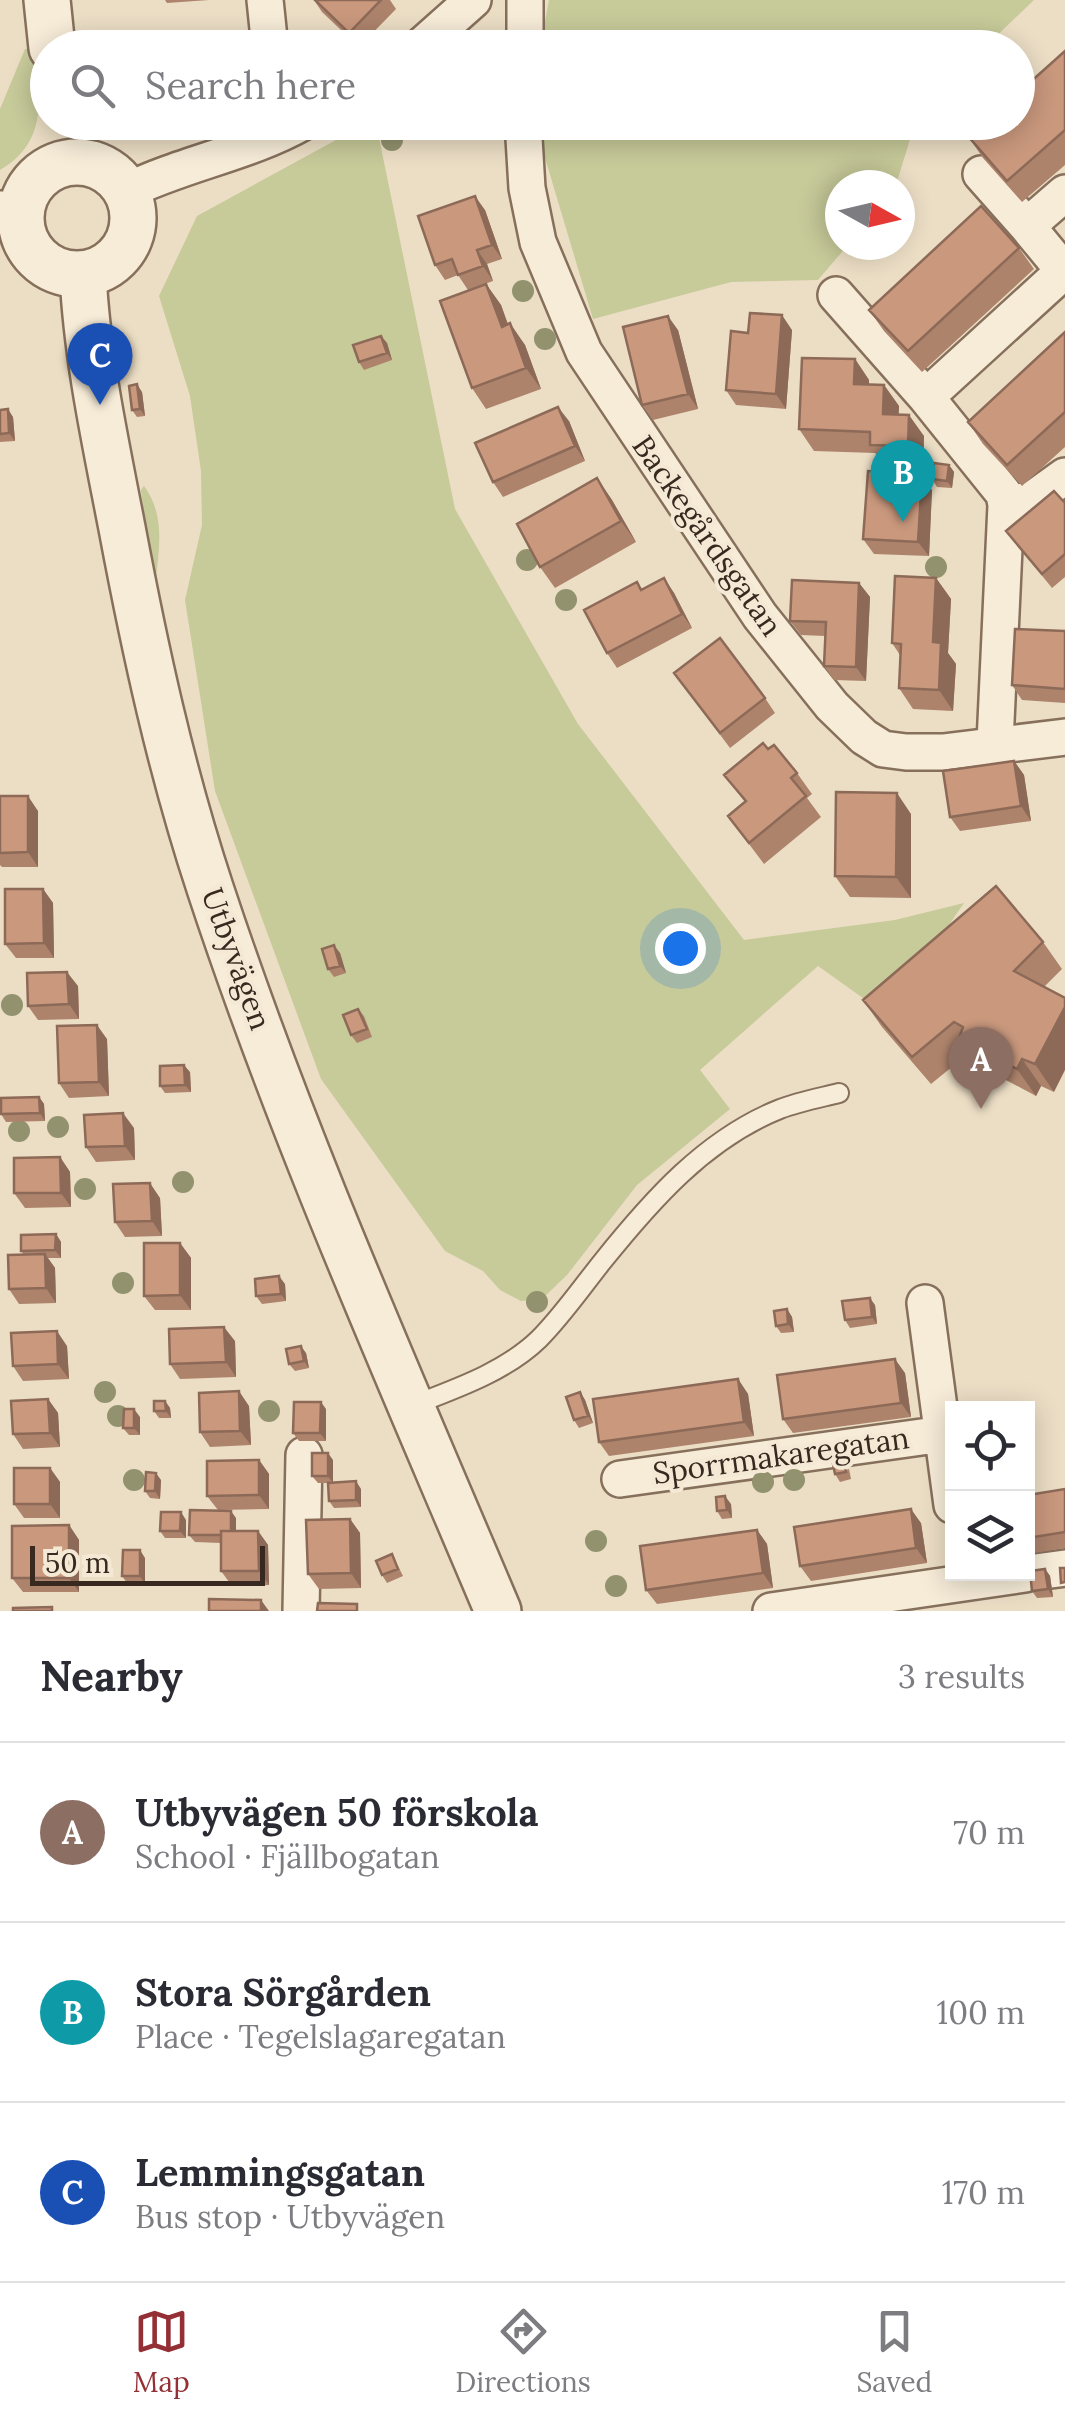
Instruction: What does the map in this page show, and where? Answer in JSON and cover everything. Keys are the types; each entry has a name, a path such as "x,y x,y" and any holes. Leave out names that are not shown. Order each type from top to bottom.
{"street":[{"path":"47,0 50,30"},
{"path":"265,0 268,30"},
{"path":"439,30 473,0"},
{"path":"525,30 526,0"},
{"path":"127,192 253,140"},
{"name":"Backegårdsgatan","path":"524,140 527,188 538,242 584,352 760,616 850,726 884,749 906,752 944,752 1065,737"},
{"path":"64,143 89,163 106,170 127,192 133,216 132,232 124,248 114,261 83,274 66,274 37,258 10,210 37,178 52,168 64,143"},
{"path":"926,397 1064,272 981,174"},
{"path":"1027,226 1065,192"},
{"name":"Utbyvägen","path":"83,274 110,464 149,672 209,886 283,1090 498,1611"},
{"path":"836,295 1004,494 995,743"},
{"path":"1006,506 1032,500 1065,476"},
{"path":"926,1303 950,1491"},
{"name":"Sporrmakaregatan","path":"620,1478 943,1434"},
{"path":"301,1611 304,1455"},
{"path":"1035,1572 1065,1568"},
{"path":"771,1611 964,1589 995,1581"}],"lane":[{"path":"411,1406 460,1387 538,1340 644,1211 696,1160 780,1109 839,1093"}],"green space":[{"path":"549,0 1034,0 1003,30 543,30"},
{"path":"30,48 30,140 0,170 0,109 25,49"},
{"path":"336,140 379,140 455,509 578,724 744,940 895,920 964,903 925,960 877,1008 818,966 700,1070 730,1109 637,1185 567,1275 542,1299 521,1301 500,1290 483,1271 445,1251 321,1079 215,791 185,600 202,525 201,471 190,396 159,296 197,216"},
{"path":"540,140 910,140 901,170 825,170 825,260 835,260 818,280 731,282 593,319"},
{"path":"144,486 158,521 155,586 141,490"}],"building":[{"path":"315,0 381,0 352,30 346,30"},
{"path":"1065,51 1065,130 1007,181 971,140 1035,140 1035,78"},
{"path":"475,196 492,245 477,250 483,266 458,275 452,259 435,265 418,216"},
{"path":"981,206 1019,248 908,351 869,310"},
{"path":"486,284 502,327 510,323 526,368 472,388 440,301"},
{"path":"750,313 782,315 776,394 726,390 731,331 748,333"},
{"path":"668,316 688,394 642,405 623,327"},
{"path":"1065,332 1065,412 1007,465 968,422"},
{"path":"381,336 387,353 359,362 353,345"},
{"path":"802,358 855,359 854,384 884,385 883,414 909,415 908,446 870,445 870,432 799,429"},
{"path":"137,384 140,409 132,410 129,386"},
{"path":"558,407 575,446 493,482 475,443"},
{"path":"8,409 9,433 0,434 0,410"},
{"path":"934,463 949,465 947,481 932,479"},
{"path":"868,471 922,476 918,542 863,539"},
{"path":"597,478 621,521 540,567 517,524"},
{"path":"1054,491 1065,503 1065,554 1042,574 1006,531"},
{"path":"895,576 936,578 933,642 941,643 939,690 899,688 901,644 892,643"},
{"path":"664,578 682,614 607,653 584,610 637,582 641,590"},
{"path":"792,580 859,583 856,667 824,666 826,622 790,621"},
{"path":"1015,629 1065,631 1065,689 1012,685"},
{"path":"720,638 765,698 720,733 674,673"},
{"path":"763,743 768,749 774,745 797,773 791,778 806,796 749,843 728,816 746,801 724,775"},
{"path":"1014,761 1021,806 950,817 943,771"},
{"path":"836,792 897,793 896,877 835,876"},
{"path":"0,796 28,796 28,852 0,853"},
{"path":"996,886 1043,942 1014,971 1065,998 1065,1007 1035,1064 1022,1059 1017,1069 959,1038 963,1027 954,1022 912,1057 863,1000"},
{"path":"5,889 43,889 44,943 5,944"},
{"path":"334,945 340,966 328,969 322,949"},
{"path":"67,972 69,1004 28,1006 27,973"},
{"path":"358,1009 367,1029 351,1035 343,1015"},
{"path":"97,1025 99,1082 59,1083 57,1026"},
{"path":"184,1065 185,1085 160,1086 160,1066"},
{"path":"39,1097 40,1113 1,1114 1,1098"},
{"path":"123,1113 125,1146 86,1147 84,1115"},
{"path":"60,1157 61,1193 14,1193 14,1158"},
{"path":"150,1183 152,1221 115,1222 113,1184"},
{"path":"56,1234 55,1250 21,1251 21,1235"},
{"path":"144,1243 180,1243 180,1295 144,1296"},
{"path":"45,1254 46,1288 9,1289 8,1255"},
{"path":"279,1276 281,1294 256,1296 255,1279"},
{"path":"870,1298 872,1317 845,1320 842,1301"},
{"path":"787,1309 788,1324 776,1326 774,1311"},
{"path":"224,1327 226,1362 170,1364 169,1329"},
{"path":"57,1331 58,1364 13,1366 11,1333"},
{"path":"301,1346 304,1361 289,1364 286,1349"},
{"path":"895,1359 901,1403 783,1419 777,1375"},
{"path":"738,1379 744,1422 599,1442 593,1399"},
{"path":"239,1391 240,1431 200,1432 199,1393"},
{"path":"580,1392 588,1416 574,1420 566,1397"},
{"path":"48,1399 50,1433 13,1434 11,1401"},
{"path":"154,1401 165,1401 166,1411 154,1411"},
{"path":"294,1402 321,1402 320,1433 293,1433"},
{"path":"124,1409 134,1409 134,1428 123,1428"},
{"path":"312,1453 328,1453 328,1476 312,1476"},
{"path":"259,1460 259,1495 207,1496 207,1461"},
{"path":"843,1462 846,1472 835,1474 833,1464"},
{"path":"14,1468 50,1468 50,1504 14,1504"},
{"path":"146,1472 156,1473 155,1491 145,1491"},
{"path":"356,1481 356,1500 329,1501 328,1483"},
{"path":"1065,1489 1065,1532 1035,1537 1035,1494"},
{"path":"725,1496 727,1510 717,1511 716,1497"},
{"path":"911,1509 916,1548 800,1566 794,1527"},
{"path":"190,1510 231,1511 231,1531 221,1531 221,1535 189,1535"},
{"path":"161,1512 181,1512 180,1531 160,1531"},
{"path":"350,1519 351,1573 308,1574 306,1520"},
{"path":"69,1525 69,1578 12,1578 12,1526"},
{"path":"757,1530 763,1573 646,1590 640,1546"},
{"path":"221,1531 258,1531 259,1571 221,1571"},
{"path":"123,1550 140,1550 140,1576 122,1576"},
{"path":"392,1554 398,1569 382,1575 376,1561"},
{"path":"1060,1568 1065,1568 1065,1582 1061,1583"},
{"path":"1045,1569 1048,1589 1032,1591 1035,1570"},
{"path":"209,1599 261,1600 261,1611 209,1611"},
{"path":"318,1603 357,1604 357,1611 317,1611"},
{"path":"52,1607 52,1611 13,1611 13,1608"}],"place":[{"name":"Lemmingsgatan","path":"100,405"},
{"name":"Stora Sörgården","path":"903,522"},
{"name":"Utbyvägen 50 förskola","path":"981,1109"}]}
